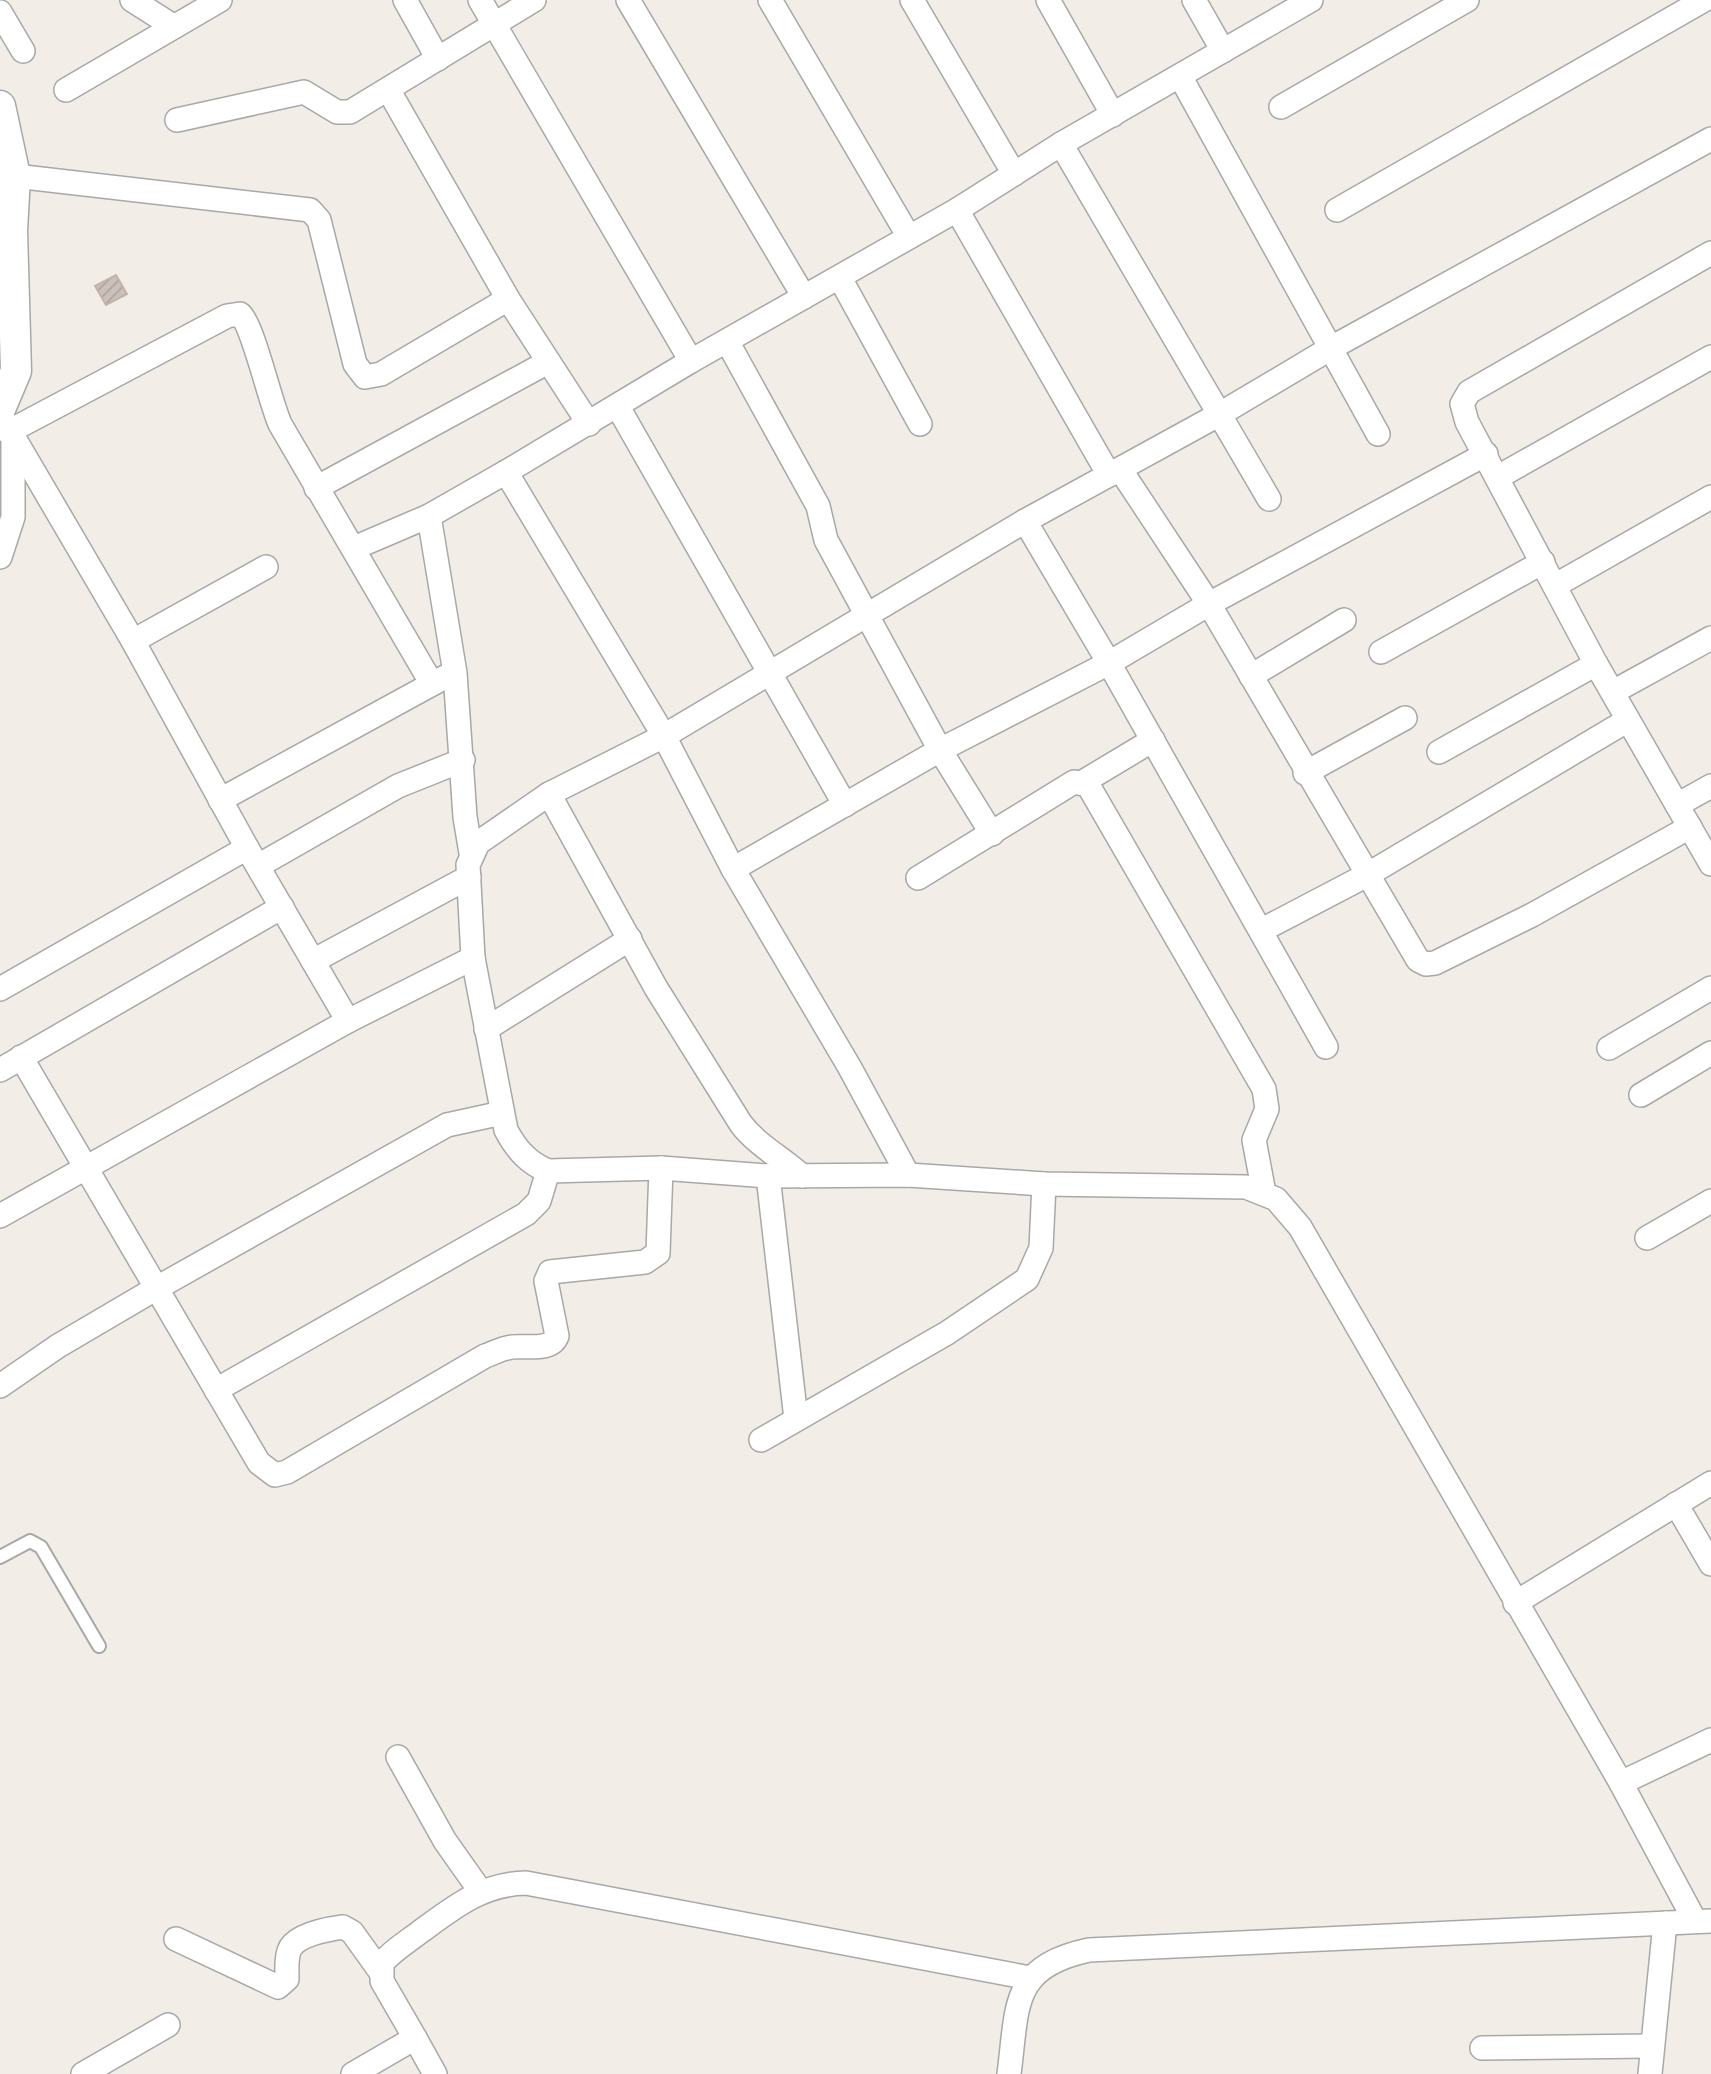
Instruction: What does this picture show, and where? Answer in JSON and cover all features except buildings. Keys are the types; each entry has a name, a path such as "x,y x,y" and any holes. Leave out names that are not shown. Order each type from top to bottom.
{"street":[{"path":"132,0 173,26"},
{"path":"66,90 220,0"},
{"path":"405,0 438,59"},
{"path":"480,0 691,361"},
{"path":"177,120 304,92 343,113 389,91 534,0"},
{"path":"628,0 804,298"},
{"path":"770,0 909,237"},
{"path":"912,0 1014,174"},
{"path":"1048,0 1113,114"},
{"path":"1194,0 1223,51"},
{"path":"354,548 429,516 506,472 691,361 957,210 1061,144 1311,0"},
{"path":"1281,107 1467,0"},
{"path":"1337,210 1705,0 1711,10"},
{"path":"0,12 23,51"},
{"path":"1180,76 1378,434"},
{"path":"389,91 508,299 589,424"},
{"path":"0,106 15,176 12,231 16,372 5,424 13,517 0,557"},
{"path":"471,853 478,843 549,794 664,736 1025,521 1220,414 1331,348 1711,139"},
{"path":"1061,144 1269,499"},
{"path":"15,176 310,210 319,220 355,364 365,377 382,374 508,299"},
{"path":"957,210 1114,472 1209,604 1411,951 1426,964 1435,963 1532,915 1690,827"},
{"path":"1709,855 1677,805 1597,664 1463,410 1464,398 1469,393 1711,253"},
{"path":"840,278 920,424"},
{"path":"5,424 236,313 245,318 271,404 316,488 354,548 432,684"},
{"path":"727,341 818,506 826,540 940,750 992,834"},
{"path":"1497,477 1711,357"},
{"path":"316,488 548,362"},
{"path":"618,407 845,805"},
{"path":"5,424 133,641 220,800 348,1021"},
{"path":"733,869 940,750 1109,663 1209,604 1486,454"},
{"path":"506,472 664,736 733,869 843,1056 908,1175"},
{"path":"1556,585 1711,497"},
{"path":"429,516 455,673 465,817 471,853 469,877 473,958 506,1130 519,1151 535,1166 548,1171 661,1168 768,1176 908,1175 1044,1184 1246,1187 1276,1199 1300,1227 1515,1604 1703,1921 1089,1950 1059,1956 1030,1978 1019,2000 1009,2074"},
{"path":"1025,521 1262,930 1271,951 1326,1047"},
{"path":"1381,652 1543,562"},
{"path":"133,641 266,567"},
{"path":"1251,676 1344,620"},
{"path":"1613,692 1711,638"},
{"path":"1439,752 1597,664"},
{"path":"220,800 455,673"},
{"path":"1305,773 1405,718"},
{"path":"1262,930 1367,875 1628,720"},
{"path":"918,878 1074,782 1083,782 1153,740"},
{"path":"0,989 253,857 398,786 463,760"},
{"path":"1083,782 1093,791 1264,1088 1267,1109 1254,1140 1264,1193"},
{"path":"1677,805 1711,786"},
{"path":"549,794 656,988 741,1124 754,1139 781,1157 802,1176"},
{"path":"313,961 469,877"},
{"path":"0,1070 282,907"},
{"path":"486,1029 630,939"},
{"path":"0,1216 348,1021 473,958"},
{"path":"1609,1048 1711,988"},
{"path":"1641,1095 1711,1053"},
{"path":"21,1058 259,1463 269,1473 280,1475 485,1356 512,1347 550,1345 557,1336 547,1294 546,1281 550,1272 645,1262 658,1254 661,1168"},
{"path":"0,1386 58,1346 155,1289 447,1125 502,1113"},
{"path":"216,1391 526,1214 539,1201 548,1171"},
{"path":"768,1176 796,1419"},
{"path":"761,1440 947,1333 1027,1279 1041,1248 1044,1184"},
{"path":"1647,1238 1711,1202"},
{"path":"1515,1604 1711,1483"},
{"path":"1676,1504 1711,1564"},
{"path":"1621,1783 1711,1740"},
{"path":"398,1757 445,1841 481,1892"},
{"path":"380,1971 387,1957 460,1903 481,1892 508,1884 526,1883 1030,1978"},
{"path":"1650,2074 1665,1923"},
{"path":"176,1939 281,1987 286,1979 289,1950 293,1944 302,1938 343,1927 352,1932 380,1971 390,1997 435,2074"},
{"path":"83,2074 168,2025"},
{"path":"353,2074 415,2038"},
{"path":"1482,2048 1651,2046"}],"lane":[{"path":"0,1557 30,1541 41,1547 99,1646"}]}
